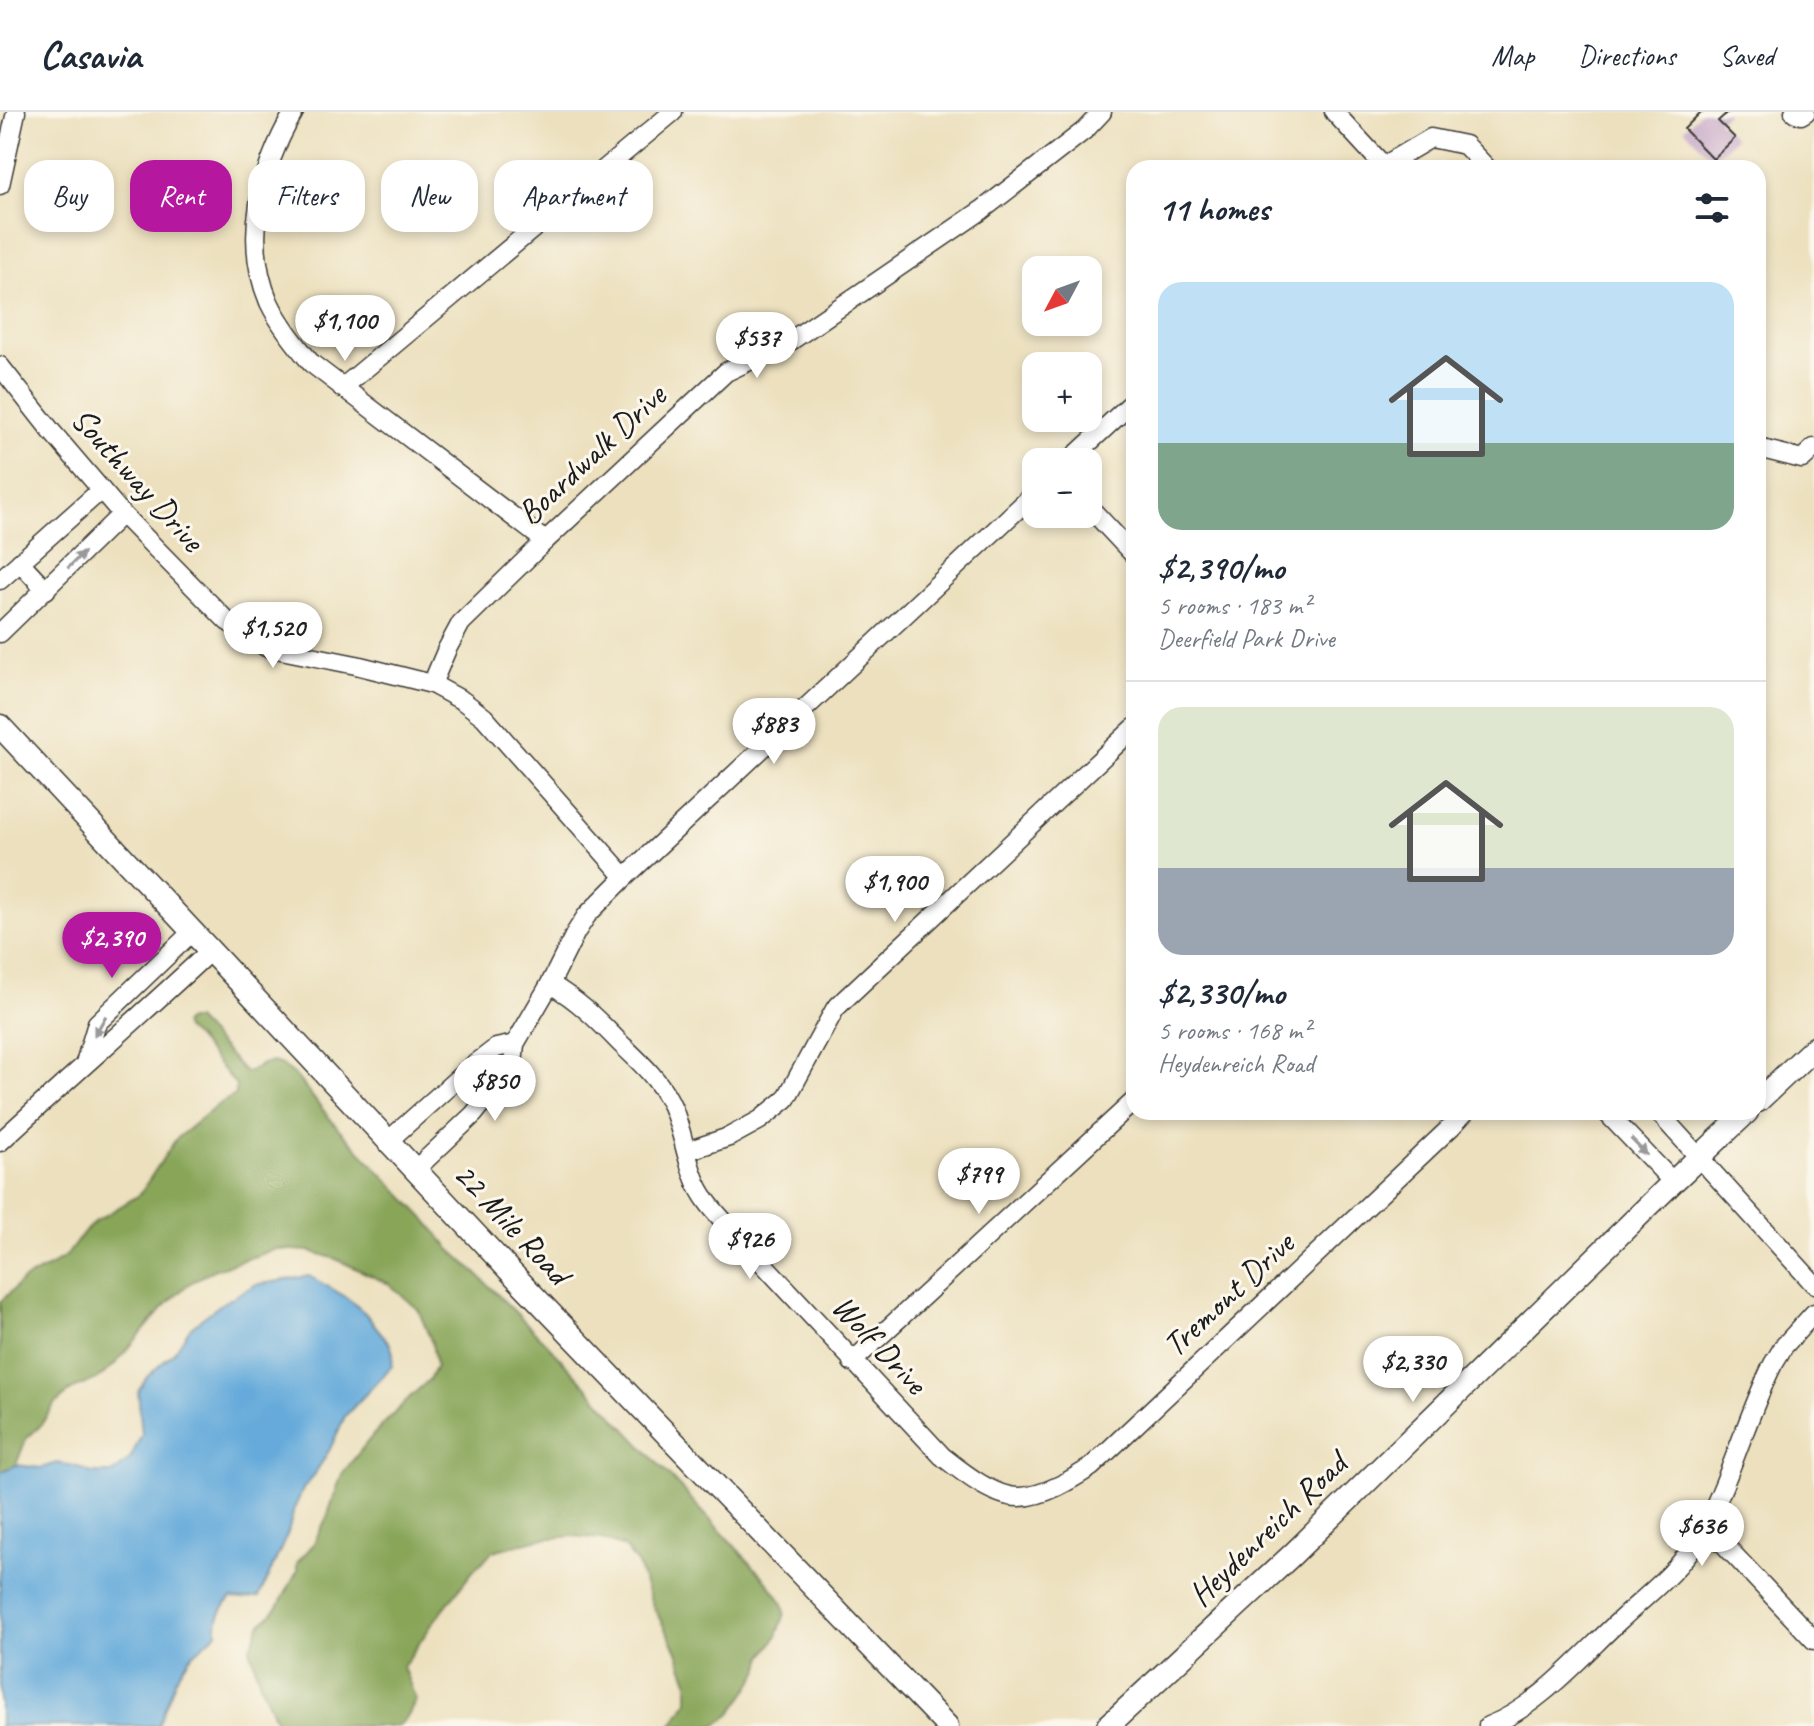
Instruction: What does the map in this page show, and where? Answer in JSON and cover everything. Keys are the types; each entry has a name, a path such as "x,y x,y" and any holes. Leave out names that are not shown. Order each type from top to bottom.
{"street":[{"path":"294,112 275,148 261,189 256,228 259,268 269,300 285,331 311,363 545,541"},
{"path":"342,388 673,112"},
{"name":"Boardwalk Drive","path":"432,684 461,623 726,372 789,342 969,219 1085,130 1102,112"},
{"path":"1334,112 1377,160"},
{"path":"0,185 10,115"},
{"path":"1392,160 1431,138 1465,145 1479,160"},
{"name":"Southway Drive","path":"0,366 122,514 227,621 266,647 432,684 463,701 484,717 625,877"},
{"path":"1083,448 1126,408"},
{"path":"1766,449 1808,454"},
{"path":"0,580 101,490"},
{"path":"415,1170 474,1114 513,1065 515,1044 587,915 1022,505"},
{"path":"0,633 122,514"},
{"path":"1102,521 1126,546"},
{"path":"20,562 46,590"},
{"name":"22 Mile Road","path":"0,726 415,1170 947,1726"},
{"path":"687,1151 729,1137 760,1120 786,1099 835,1009 1126,736"},
{"path":"85,1063 97,1023 193,931"},
{"path":"0,1142 211,950"},
{"name":"Wolf Drive","path":"550,984 586,1008 659,1083 671,1104 693,1175 710,1206 852,1362 942,1456 977,1481 997,1492 1018,1498"},
{"path":"388,1141 496,1048 515,1044"},
{"path":"1766,1093 1814,1048"},
{"path":"466,1071 490,1096"},
{"path":"852,1362 1126,1108"},
{"name":"Tremont Drive","path":"1018,1498 1035,1495 1091,1467 1457,1120"},
{"path":"1614,1120 1673,1182"},
{"path":"1665,1120 1814,1284"},
{"name":"Heydenreich Road","path":"1108,1726 1293,1554 1738,1120"},
{"path":"1488,1726 1512,1715 1544,1691 1674,1569 1695,1543 1773,1364 1784,1346 1814,1313"},
{"path":"1705,1524 1814,1640"}],"green space":[{"path":"196,1020 246,1073 273,1062 294,1074 336,1126 450,1249 546,1343 767,1581 783,1604 785,1613 759,1672 730,1715 714,1726 671,1726 688,1701 688,1681 676,1649 653,1606 638,1565 624,1547 602,1539 574,1536 539,1539 493,1551 474,1570 403,1667 416,1700 408,1716 398,1726 278,1726 250,1649 260,1625 278,1607 297,1572 297,1563 313,1545 342,1474 373,1435 429,1380 436,1366 432,1343 418,1309 389,1284 336,1259 309,1251 277,1249 213,1270 187,1285 114,1365 99,1378 71,1390 54,1405 40,1426 26,1439 16,1465 0,1472 0,1302 23,1280 67,1255 96,1221 139,1195 176,1139 235,1095 236,1085 185,1029 183,1024"}],"water":[{"path":"309,1276 346,1297 365,1313 390,1344 392,1366 345,1416 330,1449 303,1489 288,1533 259,1597 231,1598 227,1602 218,1618 217,1633 190,1657 176,1679 158,1726 0,1726 0,1472 16,1465 41,1468 57,1463 92,1473 114,1473 130,1459 142,1434 138,1391 147,1377 175,1351 191,1327 221,1304 255,1285"}],"building":[{"path":"1701,112 1728,112 1718,121 1735,138 1713,159 1684,129"}]}
